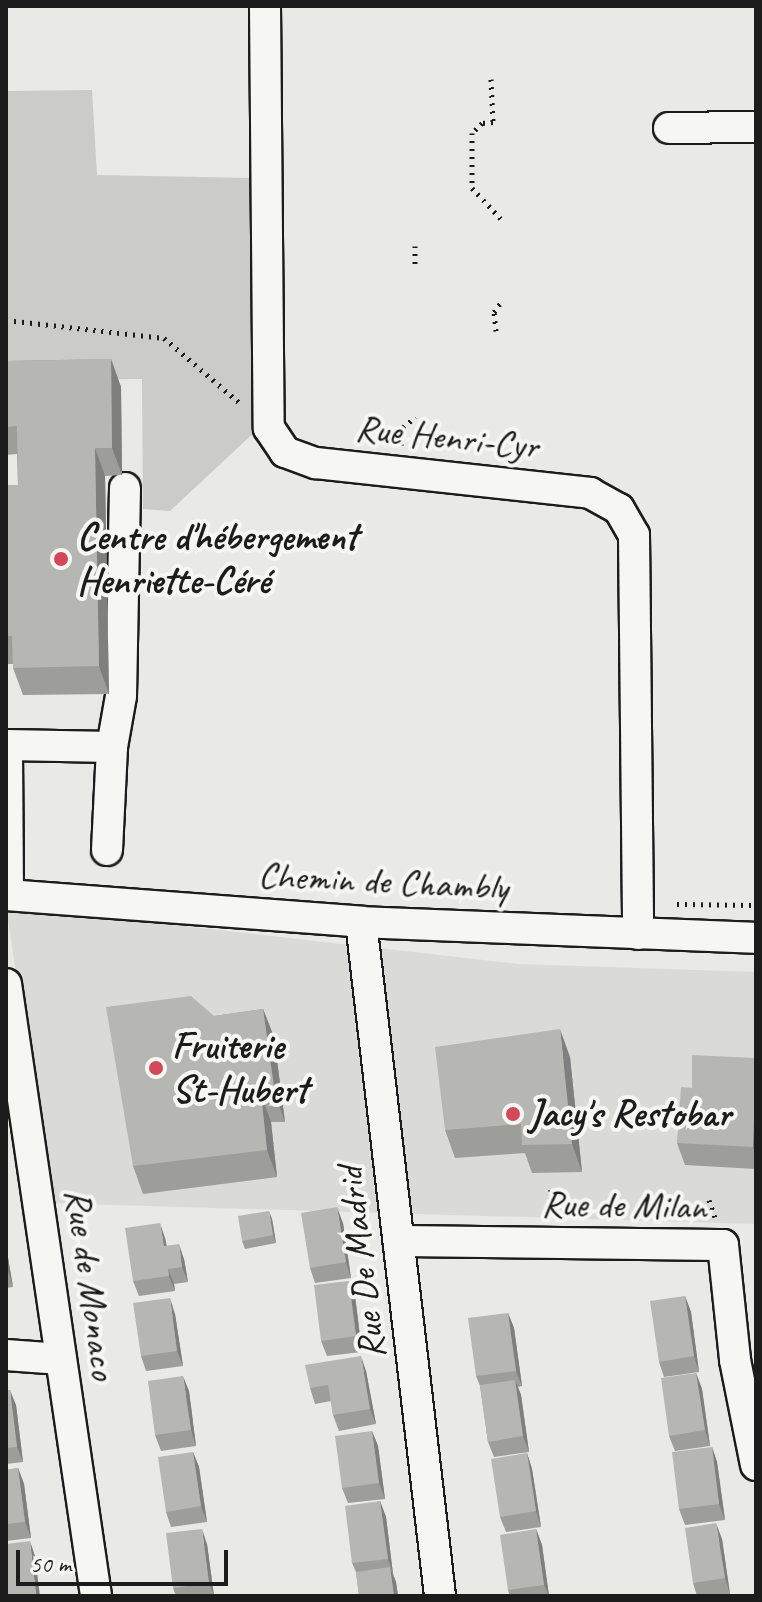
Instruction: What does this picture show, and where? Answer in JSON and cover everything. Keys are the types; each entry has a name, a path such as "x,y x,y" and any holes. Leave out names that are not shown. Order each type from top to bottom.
{"street":[{"path":"265,6 269,428"},
{"path":"669,128 756,127"},
{"name":"Rue Henri-Cyr","path":"269,428 285,452 316,463 590,493 619,509 634,535 638,934"},
{"path":"107,850 112,747 121,696 125,488"},
{"path":"7,895 7,745 112,747"},
{"name":"Chemin de Chambly","path":"7,895 361,922 756,938"},
{"name":"Rue De Madrid","path":"361,922 440,1596"},
{"name":"Rue de Monaco","path":"6,984 96,1596"},
{"name":"Rue de Milan","path":"399,1241 723,1245 735,1360 756,1465"},
{"path":"6,1355 61,1359"}],"path":[{"path":"491,79 493,122 482,123 472,133 472,188 503,221"},
{"path":"415,246 415,268"},
{"path":"496,331 494,312 502,301"},
{"path":"6,320 164,338 269,428"},
{"path":"678,904 756,905"}],"shaded area":[{"path":"92,90 97,175 252,178 260,427 170,511 143,509 142,379 6,380 6,91"},
{"path":"6,906 519,964 756,972 756,1224 50,1203"}],"building":[{"name":"Centre d'hébergement Henriette-Céré","path":"111,359 112,448 95,448 99,666 13,668 12,636 6,636 6,485 18,485 17,426 6,427 6,361"},
{"path":"191,996 214,1016 263,1009 275,1094 261,1094 267,1150 133,1166 106,1007"},
{"name":"Jacy's Restobar","path":"560,1029 572,1144 522,1145 521,1124 445,1130 435,1047"},
{"path":"692,1055 756,1058 753,1147 677,1143 681,1087 692,1088"},
{"path":"337,1207 346,1262 310,1268 301,1213"},
{"path":"269,1211 273,1235 242,1241 238,1216"},
{"path":"160,1223 164,1246 179,1244 182,1267 168,1269 169,1276 133,1281 125,1228"},
{"path":"349,1281 356,1336 321,1341 314,1285"},
{"path":"685,1296 694,1356 659,1362 650,1301"},
{"path":"170,1298 177,1351 141,1356 133,1303"},
{"path":"508,1313 516,1371 476,1376 468,1318"},
{"path":"361,1356 370,1409 333,1415 328,1385 310,1388 305,1365"},
{"path":"696,1373 705,1430 669,1436 661,1378"},
{"path":"183,1376 191,1430 155,1435 148,1381"},
{"path":"515,1380 523,1436 488,1442 480,1385"},
{"path":"6,1390 10,1390 17,1447 6,1448"},
{"path":"372,1431 379,1483 342,1488 335,1436"},
{"path":"712,1447 719,1504 679,1509 672,1452"},
{"path":"193,1452 201,1506 166,1512 158,1457"},
{"path":"527,1453 536,1511 500,1517 491,1459"},
{"path":"18,1468 25,1522 6,1524 6,1470"},
{"path":"380,1501 388,1559 352,1563 345,1506"},
{"path":"716,1523 725,1578 693,1583 685,1528"},
{"path":"202,1529 209,1583 173,1588 166,1533"},
{"path":"536,1529 544,1585 508,1590 500,1535"},
{"path":"30,1541 36,1595 6,1596 6,1544"},
{"path":"390,1567 394,1596 359,1596 356,1572"}],"place":[{"name":"Centre d'hébergement Henriette-Céré","path":"61,559"},
{"name":"Fruiterie St-Hubert","path":"156,1068"},
{"name":"Jacy's Restobar","path":"513,1114"}]}
